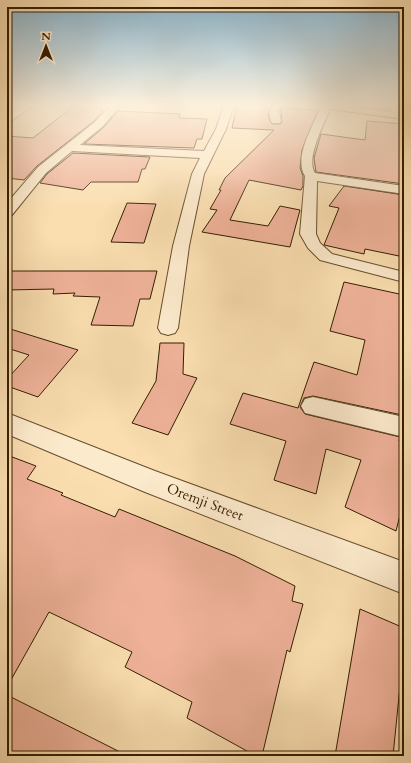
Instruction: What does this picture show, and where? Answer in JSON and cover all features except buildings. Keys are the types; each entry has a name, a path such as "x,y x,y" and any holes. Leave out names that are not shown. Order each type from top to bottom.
{"street":[{"path":"7,212 42,170 79,141"},
{"path":"168,328 181,246 198,174 215,141"},
{"path":"311,141 306,156 307,170 310,176 308,234 314,245 326,257 404,277"},
{"path":"70,148 208,155"},
{"path":"310,176 404,190"},
{"path":"312,406 404,427"},
{"name":"Oremji Street","path":"7,423 154,483 404,578"}]}
